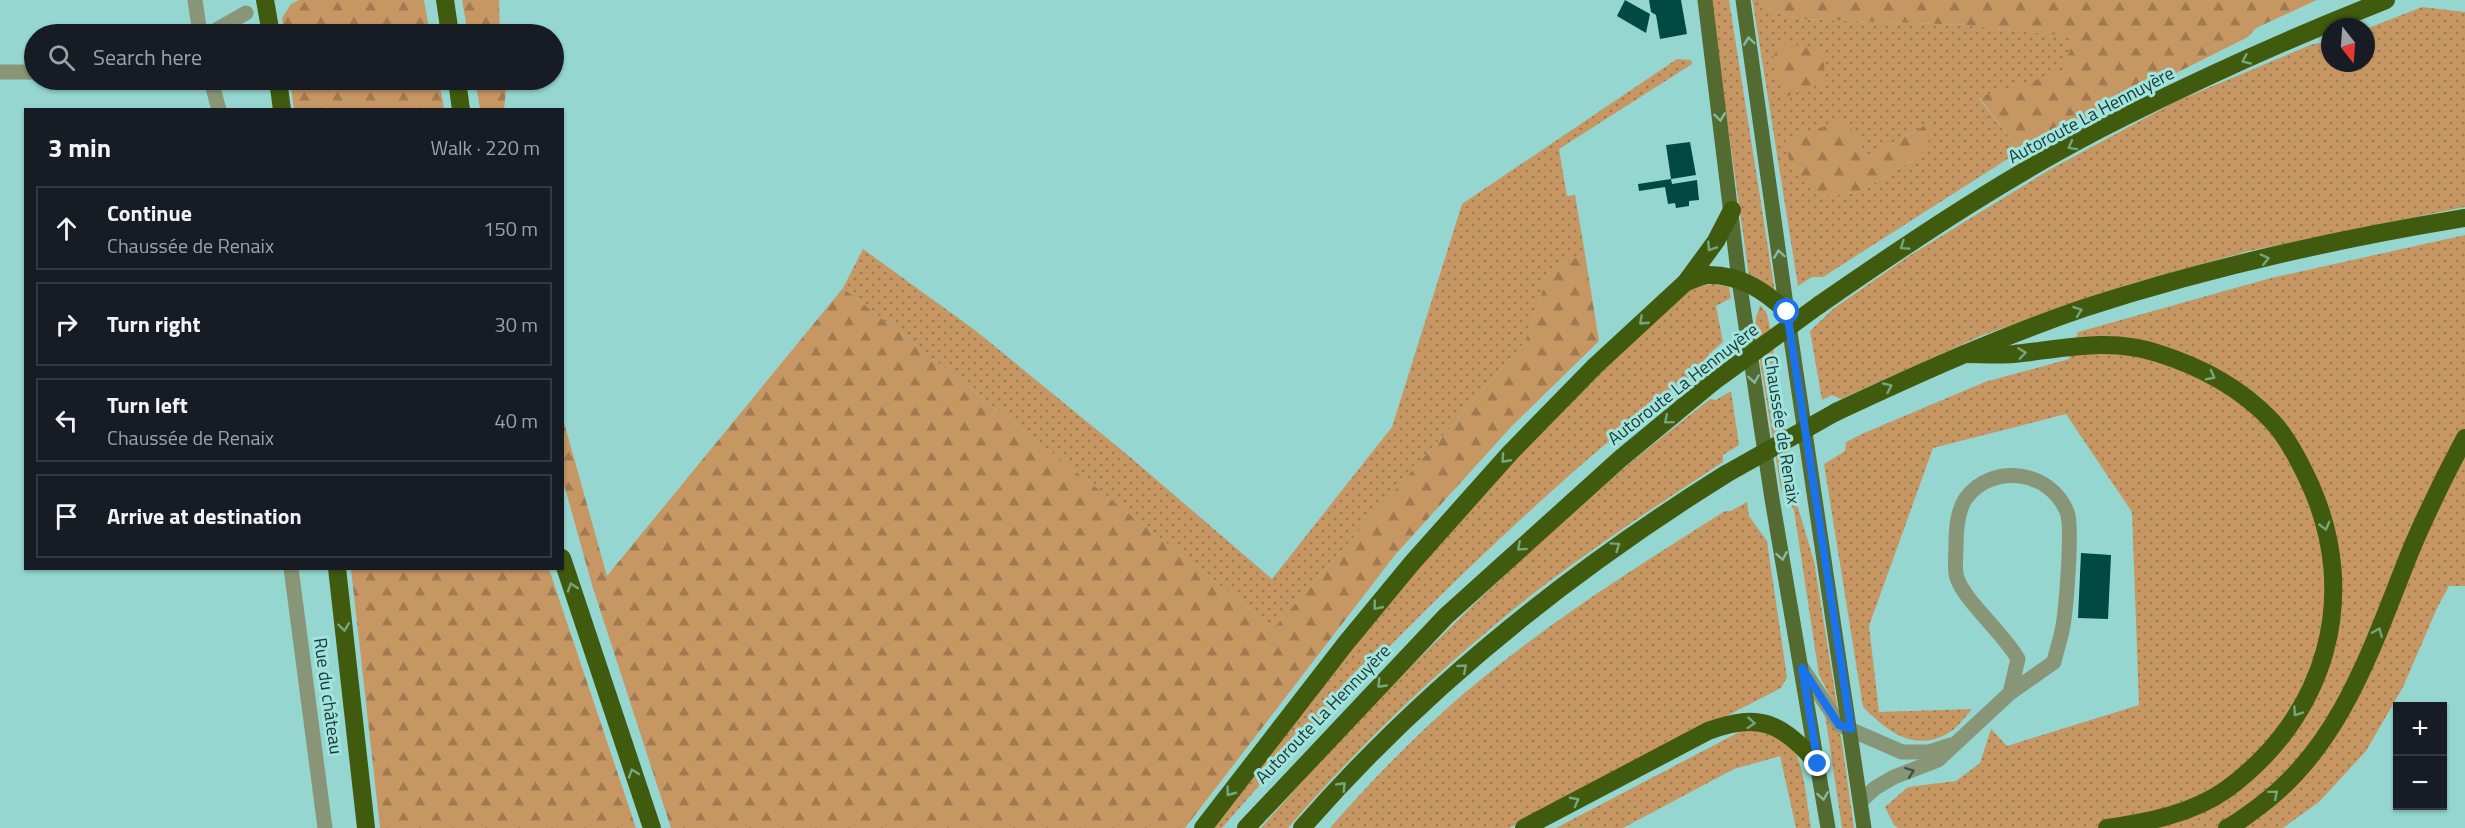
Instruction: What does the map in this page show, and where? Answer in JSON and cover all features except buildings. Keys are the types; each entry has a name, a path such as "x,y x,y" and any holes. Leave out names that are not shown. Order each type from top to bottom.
{"highway":[{"path":"266,0 270,24"},
{"path":"445,0 449,24"},
{"name":"Autoroute La Hennuyère","path":"1246,828 1446,616 1620,459 1713,382 1819,305 1908,243 1998,188 2123,118 2299,35 2386,0"},
{"path":"279,90 282,108"},
{"path":"458,90 461,108"},
{"path":"1203,828 1346,643 1412,563 1510,453 1580,381 1686,282 1716,241 1732,210"},
{"path":"1302,828 1413,714 1504,632 1602,556 1659,516 1726,474 1836,412 1964,354 2083,309 2201,273 2320,246 2465,218"},
{"path":"1686,282 1707,275 1739,280 1769,295 1787,312"},
{"path":"1964,354 2012,354 2107,344 2155,352 2196,368 2234,388 2271,420 2301,463 2319,504 2333,554 2334,607 2325,653 2307,699 2268,754 2225,790 2188,809 2145,822 2107,828"},
{"path":"2227,828 2276,794 2308,762 2332,725 2359,680 2430,506 2465,438"},
{"path":"564,564 652,828"},
{"path":"337,570 366,828"},
{"path":"1524,828 1708,731 1731,723 1752,721 1777,727 1794,738 1818,764"}],"main road":[{"name":"Chaussée de Renaix","path":"1705,0 1739,280 1772,499 1828,828"},
{"name":"Chaussée de Renaix","path":"1743,0 1864,828"}],"street":[{"path":"195,0 199,24"},
{"path":"227,24 246,13"},
{"path":"0,72 24,72"},
{"path":"214,90 218,108"},
{"path":"1861,801 1875,788 1894,777 1938,760 2010,693 2054,662 2062,630 2069,546 2068,514 2059,498 2047,486 2030,478 2011,474 1992,479 1975,488 1965,500 1956,530 1955,563 1957,578 1968,595 2008,641 2018,658 2010,693"},
{"name":"Rue du château","path":"291,570 325,828"},
{"path":"1802,668 1839,725 1902,752 1929,752 1959,742"}],"green space":[{"path":"299,0 424,0 428,24 283,24 282,18 291,4"},
{"path":"462,0 499,0 500,24 466,24"},
{"path":"1710,0 1729,0 1775,292 1749,276"},
{"path":"1752,0 2317,0 2256,28 2248,37 2020,151 1979,97 2062,72 2075,37 1968,25 1797,19 1753,4"},
{"path":"1753,4 1797,19 1968,25 2076,37 2062,72 1979,98 2020,151 1823,277 1812,277 1798,286","holes":["1847,120 1867,157 1931,122 1917,158 1857,193 1817,196"]},
{"path":"2422,7 2465,12 2465,207 2249,251 2126,285 1983,335 1841,399 1832,395 1822,400 1810,331 1833,309 1909,256 2049,170 2177,101 2313,44 2321,43 2321,72 2375,72 2375,25"},
{"path":"1780,44 1825,48 1824,81 1786,97 1771,61"},
{"path":"1677,59 1691,60 1692,64 1559,149 1567,196 1575,195 1585,254 1550,269 1525,342 1274,628 843,288 863,249 976,331 1130,457 1272,579 1392,427 1462,204"},
{"path":"291,90 441,90 444,108 294,108"},
{"path":"477,90 506,90 504,108 480,108"},
{"path":"1847,120 1867,157 1931,122 1934,133 1917,158 1857,193 1817,196 1791,169 1785,138"},
{"path":"2465,235 2465,586 2449,586 2403,687 2366,751 2320,801 2283,828 1898,828 1894,825 1885,807 1908,787 1956,781 1980,763 1991,729 2007,746 2139,705 2132,512 2066,414 1933,448 1869,626 1879,712 1972,709 1953,730 1940,737 1915,740 1893,732 1863,707 1824,464 1845,451 1846,442 1864,433 1985,382 2069,359 2078,332 2271,278"},
{"path":"1585,254 1599,341 1511,427 1395,555 1185,828 671,828 592,585 564,485 564,423 607,576 843,288 1274,628 1525,342 1550,269"},
{"path":"1713,284 1729,287 1731,298 1716,306 1723,342 1709,354 1707,363 1589,458 1526,514 1348,689 1222,828 1214,828 1409,577 1535,434 1672,301 1692,288"},
{"path":"1760,305 1766,312 1769,322 1796,501 1814,561 1838,711 1819,675 1794,510 1781,489 1755,331"},
{"path":"1731,391 1739,445 1723,455 1723,462 1590,552 1539,589 1484,634 1368,741 1288,828 1261,828 1383,695 1512,568 1641,454 1710,399 1716,400"},
{"path":"1747,502 1749,516 1767,541 1787,677 1781,688 1509,828 1330,828 1410,743 1492,670 1623,576 1725,511 1731,511"},
{"path":"351,570 549,570 636,828 380,828"},
{"path":"1825,714 1841,736 1854,828 1842,828"},
{"path":"1743,730 1775,735 1785,739 1791,745 1801,767 1811,828 1796,828 1780,756 1734,769 1623,828 1556,828"}],"route":[{"path":"1787,312 1851,729 1839,725 1802,668 1818,764"}]}
